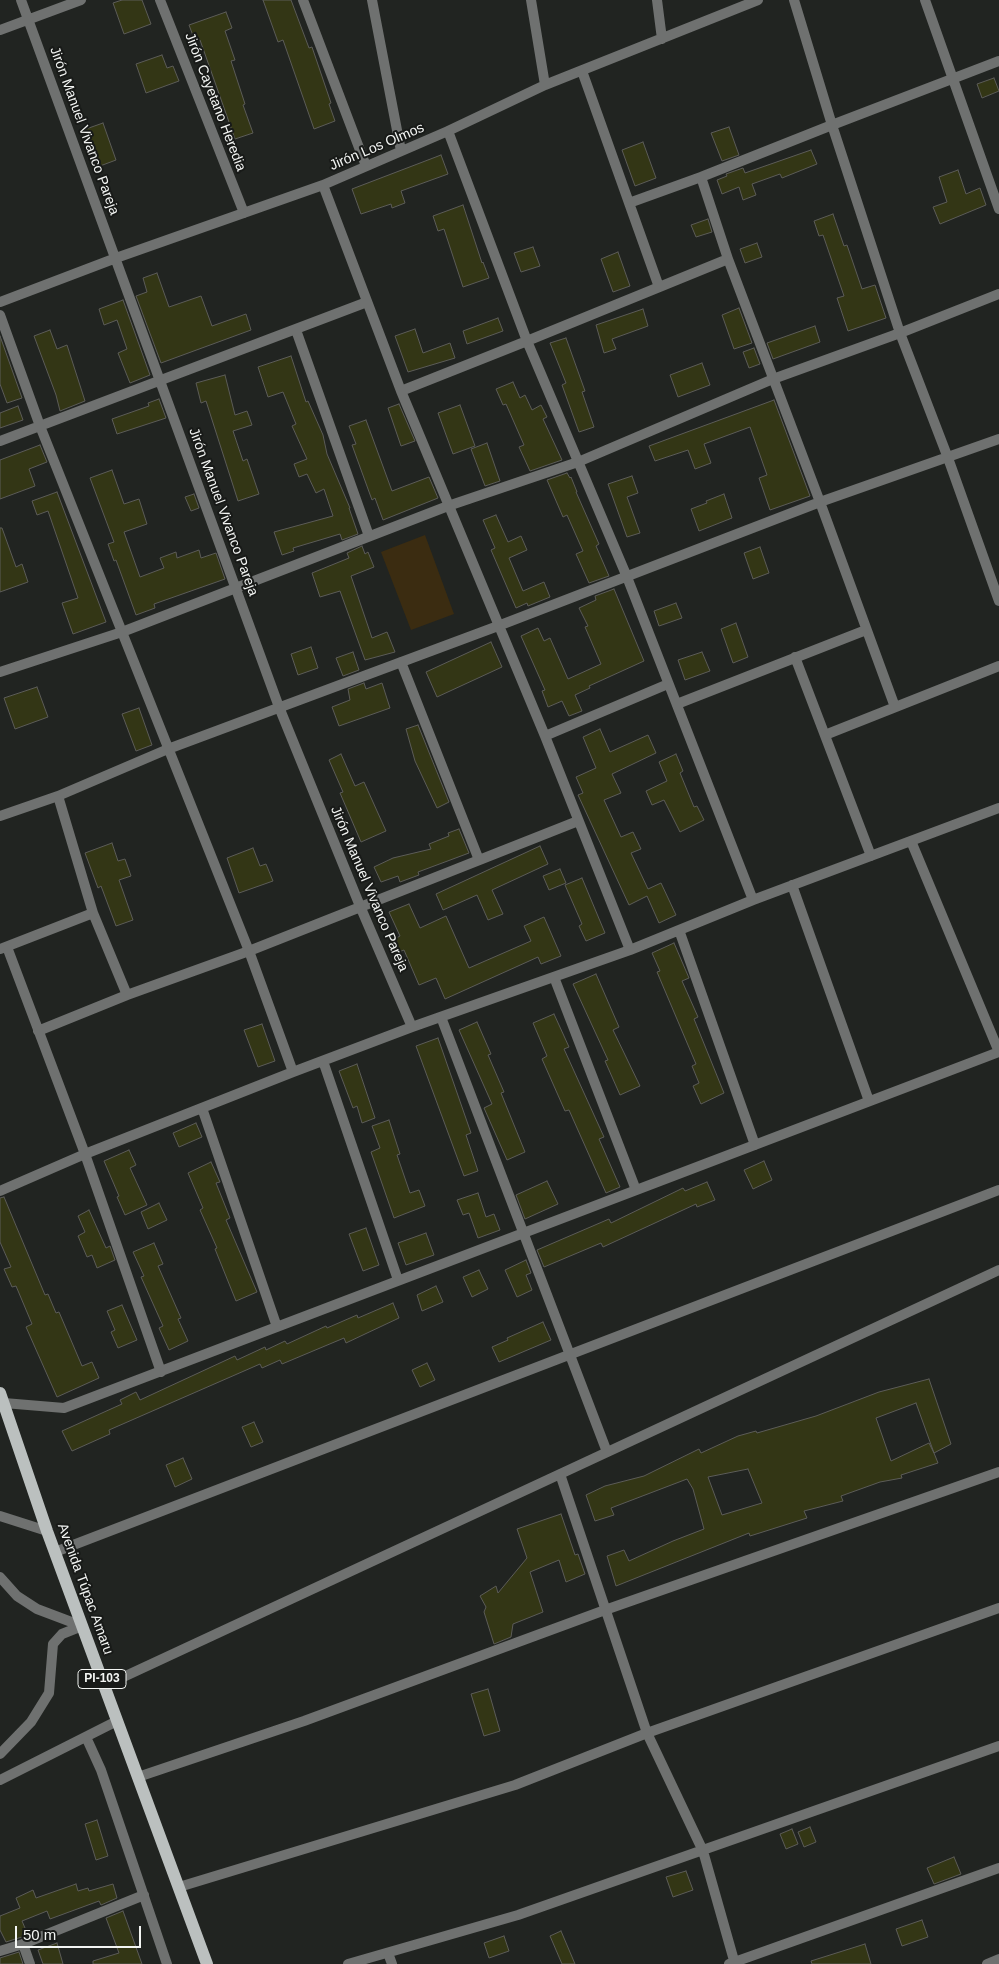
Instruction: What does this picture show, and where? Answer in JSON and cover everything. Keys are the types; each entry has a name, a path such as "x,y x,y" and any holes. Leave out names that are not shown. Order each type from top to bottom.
{"main road":[{"name":"Avenida Túpac Amaru","path":"2,1398 47,1531 207,1964"}],"street":[{"name":"Jirón Manuel Vivanco Pareja","path":"22,0 279,707 360,906 412,1027"},
{"path":"0,30 81,0"},
{"name":"Jirón Cayetano Heredia","path":"160,0 244,213"},
{"path":"302,0 366,166"},
{"path":"372,0 401,151"},
{"path":"531,0 545,85"},
{"path":"657,0 662,40"},
{"name":"Jirón Los Olmos","path":"0,302 116,258 323,185 448,131 545,85 662,40 758,0"},
{"path":"794,0 832,125 900,333 948,458 999,601"},
{"path":"924,0 999,209"},
{"path":"630,203 999,61"},
{"path":"582,71 659,287"},
{"path":"448,131 527,341 627,577 753,900"},
{"path":"701,177 728,259 820,502 895,708"},
{"path":"323,185 401,390 545,736 630,950"},
{"path":"401,390 728,259"},
{"path":"0,672 122,632 448,506 578,462 773,379 900,333 999,294"},
{"path":"0,441 367,302"},
{"path":"0,314 40,426 249,951 293,1072"},
{"path":"296,330 369,536"},
{"path":"0,816 58,796 168,749 498,626 820,502 999,440"},
{"path":"677,704 866,630"},
{"path":"795,657 871,856"},
{"path":"401,662 479,860"},
{"path":"825,735 999,666"},
{"path":"545,736 668,684"},
{"path":"58,796 93,913 127,995"},
{"path":"0,1191 85,1154 293,1072 412,1027 630,950 753,900 999,808"},
{"path":"38,1031 127,995 249,951 578,821"},
{"path":"2,1398 64,1408 999,1052 911,840"},
{"path":"792,885 869,1102"},
{"path":"93,913 3,948 38,1031 85,1154 161,1372"},
{"path":"678,930 754,1145"},
{"path":"554,976 636,1190"},
{"path":"441,1017 607,1452"},
{"path":"323,1061 398,1280"},
{"path":"202,1108 277,1327"},
{"path":"55,1552 999,1190"},
{"path":"104,1686 999,1270"},
{"path":"138,1777 304,1721 605,1610 999,1472"},
{"path":"560,1474 647,1733 703,1851 733,1963 999,1868"},
{"path":"0,1516 47,1531"},
{"path":"0,1577 17,1596 37,1609 82,1626"},
{"path":"179,1886 515,1785 647,1733 999,1608"},
{"path":"0,1754 31,1722 49,1692 54,1644 62,1634 82,1626"},
{"path":"0,1780 117,1721"},
{"path":"86,1737 101,1770 167,1964"},
{"path":"348,1964 518,1915 999,1746"},
{"path":"0,1951 23,1944 144,1895"},
{"path":"23,1944 30,1964"},
{"path":"388,1953 392,1964"},
{"path":"987,1964 999,1960"}],"shaded area":[{"path":"425,535 454,614 411,630 381,552"}],"building":[{"path":"122,0 142,0 151,24 124,34 113,3"},
{"path":"263,0 291,0 309,48 312,47 331,103 329,104 335,121 314,129 283,40 278,42"},
{"path":"226,12 232,28 225,31 235,60 231,61 253,133 235,139 200,40 195,41 189,25"},
{"path":"162,55 167,68 173,66 179,81 146,93 136,64"},
{"path":"994,78 999,91 982,98 977,84"},
{"path":"103,123 116,160 100,166 86,129"},
{"path":"729,127 739,155 722,161 711,133"},
{"path":"643,142 656,178 635,186 622,150"},
{"path":"811,150 817,164 782,178 780,174 752,184 756,195 743,200 739,187 722,194 717,180 727,176 726,174 743,168 745,173"},
{"path":"441,155 448,174 401,191 405,203 392,208 391,204 361,214 352,189"},
{"path":"958,170 966,194 980,188 986,205 940,224 933,207 947,202 939,177"},
{"path":"463,205 482,263 489,278 463,287 444,229 438,231 433,216"},
{"path":"833,214 844,246 847,245 862,289 875,285 886,318 848,331 837,298 844,296 823,235 819,236 814,221"},
{"path":"708,219 712,232 696,237 691,225"},
{"path":"757,243 762,257 745,263 740,249"},
{"path":"533,247 540,266 521,272 514,253"},
{"path":"618,252 630,286 613,292 601,259"},
{"path":"157,273 169,307 201,296 212,326 246,314 251,330 161,363 136,296 147,292 143,278"},
{"path":"123,300 150,375 130,383 118,353 127,349 117,320 104,325 99,309"},
{"path":"739,308 752,343 734,349 722,315"},
{"path":"643,309 648,326 612,339 616,349 604,353 596,325"},
{"path":"498,318 503,331 467,344 463,331"},
{"path":"815,326 820,342 773,359 767,343"},
{"path":"415,329 423,353 450,343 455,358 408,372 395,336"},
{"path":"50,330 57,349 67,345 85,401 60,411 34,336"},
{"path":"0,336 22,398 7,403 0,384"},
{"path":"566,338 585,391 582,392 594,427 579,432 562,385 566,383 550,343"},
{"path":"754,348 760,364 749,368 743,352"},
{"path":"291,356 306,402 308,401 323,435 327,454 350,508 358,534 342,540 340,534 293,548 294,551 282,555 274,532 333,516 324,489 316,493 307,474 299,477 294,464 307,459 292,426 296,424 283,392 268,397 258,367"},
{"path":"702,363 710,385 678,397 670,375"},
{"path":"225,375 235,415 247,411 252,425 233,431 243,461 247,459 259,494 238,501 206,401 201,403 196,383"},
{"path":"513,382 520,398 525,395 532,410 541,405 547,417 543,419 562,460 530,471 519,447 524,445 506,404 503,405 496,389"},
{"path":"159,399 166,418 117,434 112,419 149,406 148,403"},
{"path":"774,400 810,496 770,510 759,478 767,475 750,427 704,444 711,463 695,469 688,450 655,461 649,446"},
{"path":"399,404 415,441 401,446 388,408"},
{"path":"460,405 475,446 453,454 438,413"},
{"path":"18,406 23,420 0,428 0,413"},
{"path":"366,420 392,491 429,477 438,498 383,520 375,498 372,500 352,445 356,444 349,426"},
{"path":"487,443 500,481 485,486 471,449"},
{"path":"40,445 47,462 29,469 35,486 0,499 0,460"},
{"path":"112,470 124,504 139,499 147,524 124,532 140,577 164,568 160,558 176,552 177,558 199,550 201,558 216,553 225,579 154,604 155,608 136,615 116,560 114,561 108,544 114,542 90,478"},
{"path":"567,473 571,477 599,544 596,546 609,576 589,583 576,554 583,551 567,515 563,517 547,480"},
{"path":"632,476 638,493 627,497 640,533 627,537 608,484"},
{"path":"57,492 106,622 73,634 62,603 78,598 48,511 37,515 32,501"},
{"path":"194,494 199,508 191,511 185,497"},
{"path":"724,494 732,518 699,531 691,509"},
{"path":"496,515 508,542 521,536 527,550 509,558 523,591 544,582 550,597 528,606 527,603 516,608 491,550 495,548 483,520"},
{"path":"0,528 2,528 16,567 22,564 28,582 0,592"},
{"path":"362,546 365,554 368,552 374,567 351,576 372,638 387,632 395,652 365,660 340,591 320,597 312,573 349,558 347,553"},
{"path":"760,547 769,573 753,579 744,553"},
{"path":"614,589 644,661 589,686 590,688 575,695 582,711 569,716 562,701 548,707 542,691 545,690 521,636 538,628 544,641 550,638 568,679 601,664 585,627 588,626 579,608 596,600 595,596"},
{"path":"676,603 682,618 659,626 654,611"},
{"path":"736,623 748,657 733,663 721,629"},
{"path":"491,642 502,667 437,697 426,672"},
{"path":"311,647 318,668 298,675 291,654"},
{"path":"353,652 359,670 343,676 336,658"},
{"path":"702,652 710,671 685,680 678,660"},
{"path":"364,683 366,689 382,683 390,708 339,726 332,707 350,700 348,689"},
{"path":"37,687 48,717 15,729 4,698"},
{"path":"139,708 152,745 136,751 122,714"},
{"path":"418,725 449,802 437,808 415,761 406,729"},
{"path":"600,729 610,752 648,735 656,753 612,774 621,793 604,800 621,837 633,832 641,849 631,853 648,889 661,883 676,915 659,923 647,896 629,905 578,795 583,793 576,777 596,768 583,737"},
{"path":"341,754 355,786 364,782 386,831 361,842 340,793 343,792 329,760"},
{"path":"676,754 683,771 680,773 694,807 697,806 704,820 680,832 664,800 652,805 646,791 667,781 659,762"},
{"path":"459,829 469,853 418,872 419,875 400,882 398,876 381,882 374,867 393,858 431,849 429,844 449,836 448,833"},
{"path":"112,843 118,861 125,859 131,876 119,880 133,920 116,926 101,886 98,888 85,853"},
{"path":"540,846 548,864 492,890 503,914 488,920 477,895 443,910 436,894"},
{"path":"253,848 260,866 266,864 273,881 239,893 227,858"},
{"path":"560,869 566,883 549,890 543,876"},
{"path":"582,878 605,933 586,941 579,926 582,924 565,885"},
{"path":"409,904 420,928 446,916 469,968 531,941 524,926 544,917 561,956 541,964 538,957 445,999 436,978 419,985 404,950 399,952 393,940 400,936 389,912"},
{"path":"674,943 689,978 682,981 698,1017 694,1019 724,1093 701,1104 693,1086 699,1083 692,1066 696,1064 657,972 660,971 652,953"},
{"path":"596,974 619,1027 613,1030 640,1086 620,1095 605,1061 608,1060 573,984"},
{"path":"554,1014 569,1047 564,1049 604,1137 599,1139 620,1187 606,1193 569,1110 565,1111 542,1059 547,1056 533,1023"},
{"path":"477,1022 491,1054 488,1055 504,1092 501,1093 525,1152 507,1160 484,1108 492,1104 459,1030"},
{"path":"262,1024 275,1061 258,1067 244,1030"},
{"path":"438,1038 471,1133 466,1135 478,1171 464,1176 416,1046"},
{"path":"357,1064 375,1118 362,1123 357,1106 353,1108 339,1071"},
{"path":"389,1120 400,1154 397,1155 410,1193 419,1190 425,1206 394,1218 371,1152 380,1148 372,1126"},
{"path":"196,1123 202,1137 179,1147 173,1133"},
{"path":"129,1150 136,1165 130,1168 147,1205 125,1215 104,1161"},
{"path":"764,1161 772,1180 753,1189 744,1170"},
{"path":"211,1162 220,1182 216,1183 230,1218 226,1220 257,1292 236,1301 215,1249 217,1248 200,1210 203,1208 188,1173"},
{"path":"547,1181 558,1204 525,1219 516,1195"},
{"path":"707,1182 715,1200 697,1207 696,1204 603,1247 601,1243 544,1267 537,1250 609,1219 611,1223 683,1188 685,1191"},
{"path":"478,1193 486,1217 494,1214 500,1230 478,1238 469,1213 463,1215 457,1200"},
{"path":"4,1197 45,1295 48,1294 56,1313 59,1312 82,1366 92,1362 99,1378 57,1397 26,1327 32,1324 16,1286 12,1287 4,1269 11,1267 0,1242 0,1198"},
{"path":"159,1203 167,1220 148,1229 141,1212"},
{"path":"89,1210 106,1248 110,1246 115,1260 97,1268 92,1255 87,1257 78,1236 85,1232 78,1216"},
{"path":"366,1228 379,1265 363,1271 349,1234"},
{"path":"426,1233 434,1255 406,1265 398,1243"},
{"path":"154,1243 163,1264 158,1266 181,1318 178,1319 188,1341 169,1350 159,1328 163,1326 141,1277 144,1276 133,1252"},
{"path":"526,1260 531,1273 526,1275 532,1290 517,1297 505,1270"},
{"path":"479,1270 488,1289 472,1297 463,1277"},
{"path":"436,1286 443,1302 422,1311 417,1295"},
{"path":"393,1303 399,1318 346,1343 344,1338 282,1364 280,1360 262,1368 260,1364 109,1430 110,1434 72,1451 62,1431 122,1404 120,1400 136,1392 140,1400 235,1356 237,1360 265,1347 266,1350 285,1341 287,1344 326,1326 327,1328 357,1315 358,1318"},
{"path":"122,1305 137,1340 118,1348 111,1332 115,1330 107,1311"},
{"path":"543,1322 551,1340 499,1362 492,1347"},
{"path":"427,1363 435,1380 420,1387 412,1370"},
{"path":"929,1379 951,1444 934,1453 938,1463 901,1475 902,1478 880,1482 841,1496 843,1501 804,1511 807,1518 750,1536 749,1533 616,1586 607,1556 624,1550 629,1561 704,1529 693,1489 687,1479 611,1508 614,1515 595,1521 586,1495 605,1486 644,1476 699,1449 701,1453 738,1436 756,1431 757,1433 816,1416 879,1392","holes":["916,1403 934,1453 929,1443 891,1461 876,1418","748,1469 762,1503 722,1515 708,1477"]},
{"path":"254,1422 263,1442 251,1447 242,1427"},
{"path":"183,1458 192,1479 175,1487 166,1465"},
{"path":"561,1514 575,1555 578,1554 585,1574 566,1582 559,1560 530,1572 543,1612 513,1624 511,1637 494,1644 484,1612 486,1607 480,1596 496,1586 498,1593 527,1558 517,1529"},
{"path":"488,1689 500,1731 484,1736 471,1694"},
{"path":"97,1820 108,1856 96,1860 85,1824"},
{"path":"810,1827 816,1842 804,1847 798,1832"},
{"path":"792,1829 798,1844 786,1849 780,1834"},
{"path":"954,1857 961,1874 934,1884 927,1868"},
{"path":"686,1871 693,1890 673,1897 666,1877"},
{"path":"76,1884 78,1891 88,1888 89,1891 113,1884 117,1898 101,1905 99,1901 50,1919 47,1911 22,1921 28,1935 6,1942 0,1930 0,1916 20,1908 16,1898 33,1890 36,1898"},
{"path":"123,1911 142,1964 93,1964 93,1961 119,1953 106,1918"},
{"path":"922,1920 928,1937 902,1946 896,1929"},
{"path":"561,1931 575,1964 562,1964 550,1936"},
{"path":"504,1936 509,1951 489,1958 484,1943"},
{"path":"57,1943 63,1964 43,1964 38,1950"},
{"path":"865,1944 871,1964 812,1964 811,1961"},
{"path":"19,1952 23,1964 0,1964 0,1958"}]}
